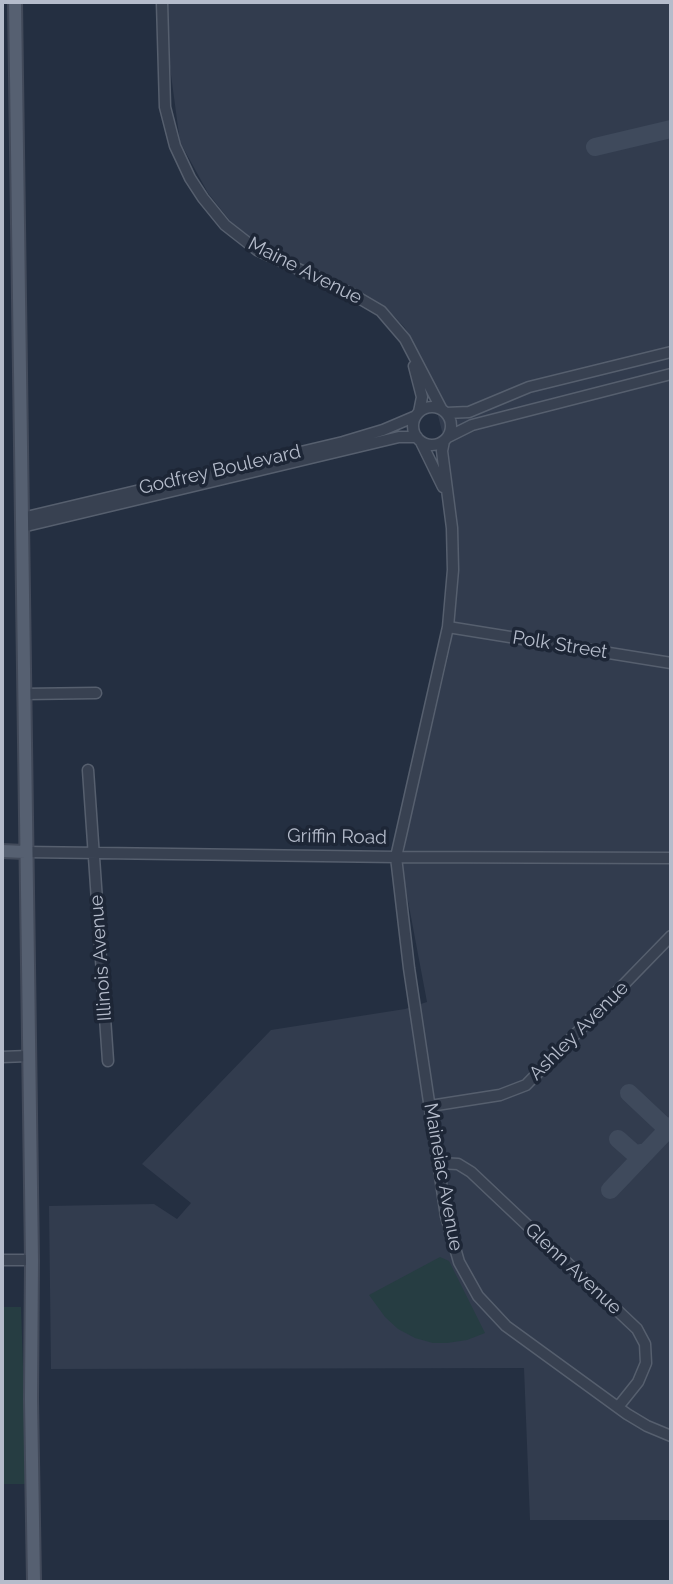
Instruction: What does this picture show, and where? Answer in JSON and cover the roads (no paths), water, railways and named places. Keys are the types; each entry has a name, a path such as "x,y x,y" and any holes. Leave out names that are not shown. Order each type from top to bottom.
{"main road":[{"path":"15,2 34,1582"},
{"name":"Griffin Road","path":"2,851 25,852"}],"street":[{"name":"Maine Avenue","path":"162,2 165,107 181,160 203,198 225,225 257,250 366,302 391,321 405,339 444,412"},
{"name":"Maine Avenue","path":"405,339 420,386 422,405 417,414"},
{"path":"448,497 413,427 417,414 430,407 444,412 469,412 529,387 671,352"},
{"path":"419,440 434,445 472,425 671,374"},
{"path":"396,857 448,627 453,570 442,452 451,428 444,412"},
{"name":"Godfrey Boulevard","path":"22,523 343,442 383,430 417,414"},
{"name":"Godfrey Boulevard","path":"22,523 398,437 419,440"},
{"name":"Polk Street","path":"448,627 671,663"},
{"path":"24,694 96,693"},
{"name":"Illinois Avenue","path":"88,770 108,1061"},
{"name":"Griffin Road","path":"25,852 671,858"},
{"name":"Maineiac Avenue","path":"396,857 409,968 446,1216 459,1262 478,1296 506,1326 618,1407 647,1426 671,1436"},
{"name":"Ashley Avenue","path":"430,1106 500,1095 526,1085 671,936"},
{"path":"2,1057 28,1056"},
{"name":"Glenn Avenue","path":"438,1163 458,1164 471,1172 637,1329 645,1344 646,1363 638,1382 618,1407"},
{"path":"2,1259 32,1260"}]}
